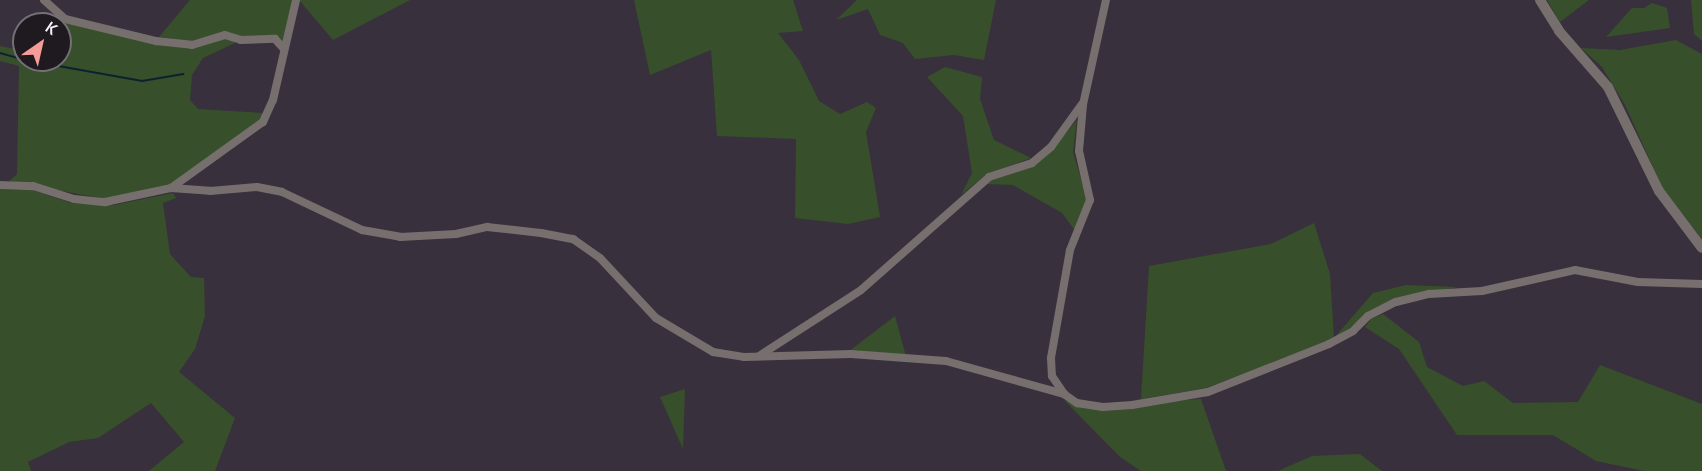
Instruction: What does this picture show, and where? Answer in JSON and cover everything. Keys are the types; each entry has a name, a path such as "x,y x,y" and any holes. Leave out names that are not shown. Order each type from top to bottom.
{"street":[{"path":"44,0 65,20 156,41 192,45 225,35 241,40 275,39 284,49"},
{"path":"171,188 263,122 273,100 284,49 291,35 296,0"},
{"path":"1106,0 1084,100 1079,151 1090,200 1070,250 1051,358 1052,376 1065,394 1077,403 1103,407 1208,392 1329,344 1353,331 1368,316 1396,302 1429,294 1482,291 1575,270 1638,282 1702,284"},
{"path":"1540,0 1559,31 1608,87 1659,191 1702,248"},
{"path":"758,356 861,290 989,177 1032,163 1051,147 1084,100"},
{"path":"0,185 33,186 74,199 105,202 171,188 210,191 257,187 282,192 362,230 400,237 456,234 487,226 573,239 600,258 649,311 683,337 713,352 758,356 851,354 946,361 1065,394"}],"green space":[{"path":"190,0 296,0 284,45 277,37 243,37 224,32 191,41 159,37"},
{"path":"299,0 410,0 333,40"},
{"path":"634,0 793,0 803,31 778,33 799,60 819,101 840,114 867,102 876,108 866,132 880,217 848,224 795,218 796,139 717,136 711,50 650,75"},
{"path":"857,0 996,0 984,60 954,55 915,59 903,43 880,35 868,9 836,20"},
{"path":"1547,0 1589,0 1560,22"},
{"path":"1691,0 1702,0 1702,41 1694,34"},
{"path":"1652,3 1667,8 1670,28 1606,37 1632,8 1644,8"},
{"path":"72,25 156,44 192,48 225,38 237,42 203,58 192,75 190,100 198,109 263,113 261,120 169,186 105,199 9,181 17,174 19,72 72,72"},
{"path":"1676,40 1702,54 1702,239 1662,187 1625,105 1602,67 1581,48 1620,50"},
{"path":"0,46 12,48 12,64 0,61"},
{"path":"945,67 982,77 980,99 994,140 1031,158 987,174 961,195 972,173 963,116 927,77"},
{"path":"1077,120 1073,152 1087,199 1076,232 1062,213 1013,185 985,184 1053,148"},
{"path":"0,189 32,190 71,203 114,205 173,193 176,198 163,203 170,254 191,277 204,278 205,316 195,349 179,372 235,418 215,471 149,471 184,442 151,403 98,438 69,442 28,462 31,471 0,471"},
{"path":"1314,223 1330,274 1334,338 1373,293 1406,285 1458,287 1392,299 1333,339 1206,388 1141,399 1149,266 1271,244"},
{"path":"1383,314 1419,342 1427,367 1463,386 1484,381 1513,403 1578,402 1600,365 1702,404 1702,471 1644,471 1596,461 1553,435 1457,435 1399,349 1365,327 1371,319"},
{"path":"895,316 907,360 844,355"},
{"path":"685,389 683,449 660,397"},
{"path":"1201,399 1226,471 1141,471 1120,457 1064,400 1080,406"},
{"path":"1360,454 1382,471 1278,471 1312,456"}],"waterway":[{"path":"0,53 12,56"},
{"path":"72,68 142,81 183,74"}]}
